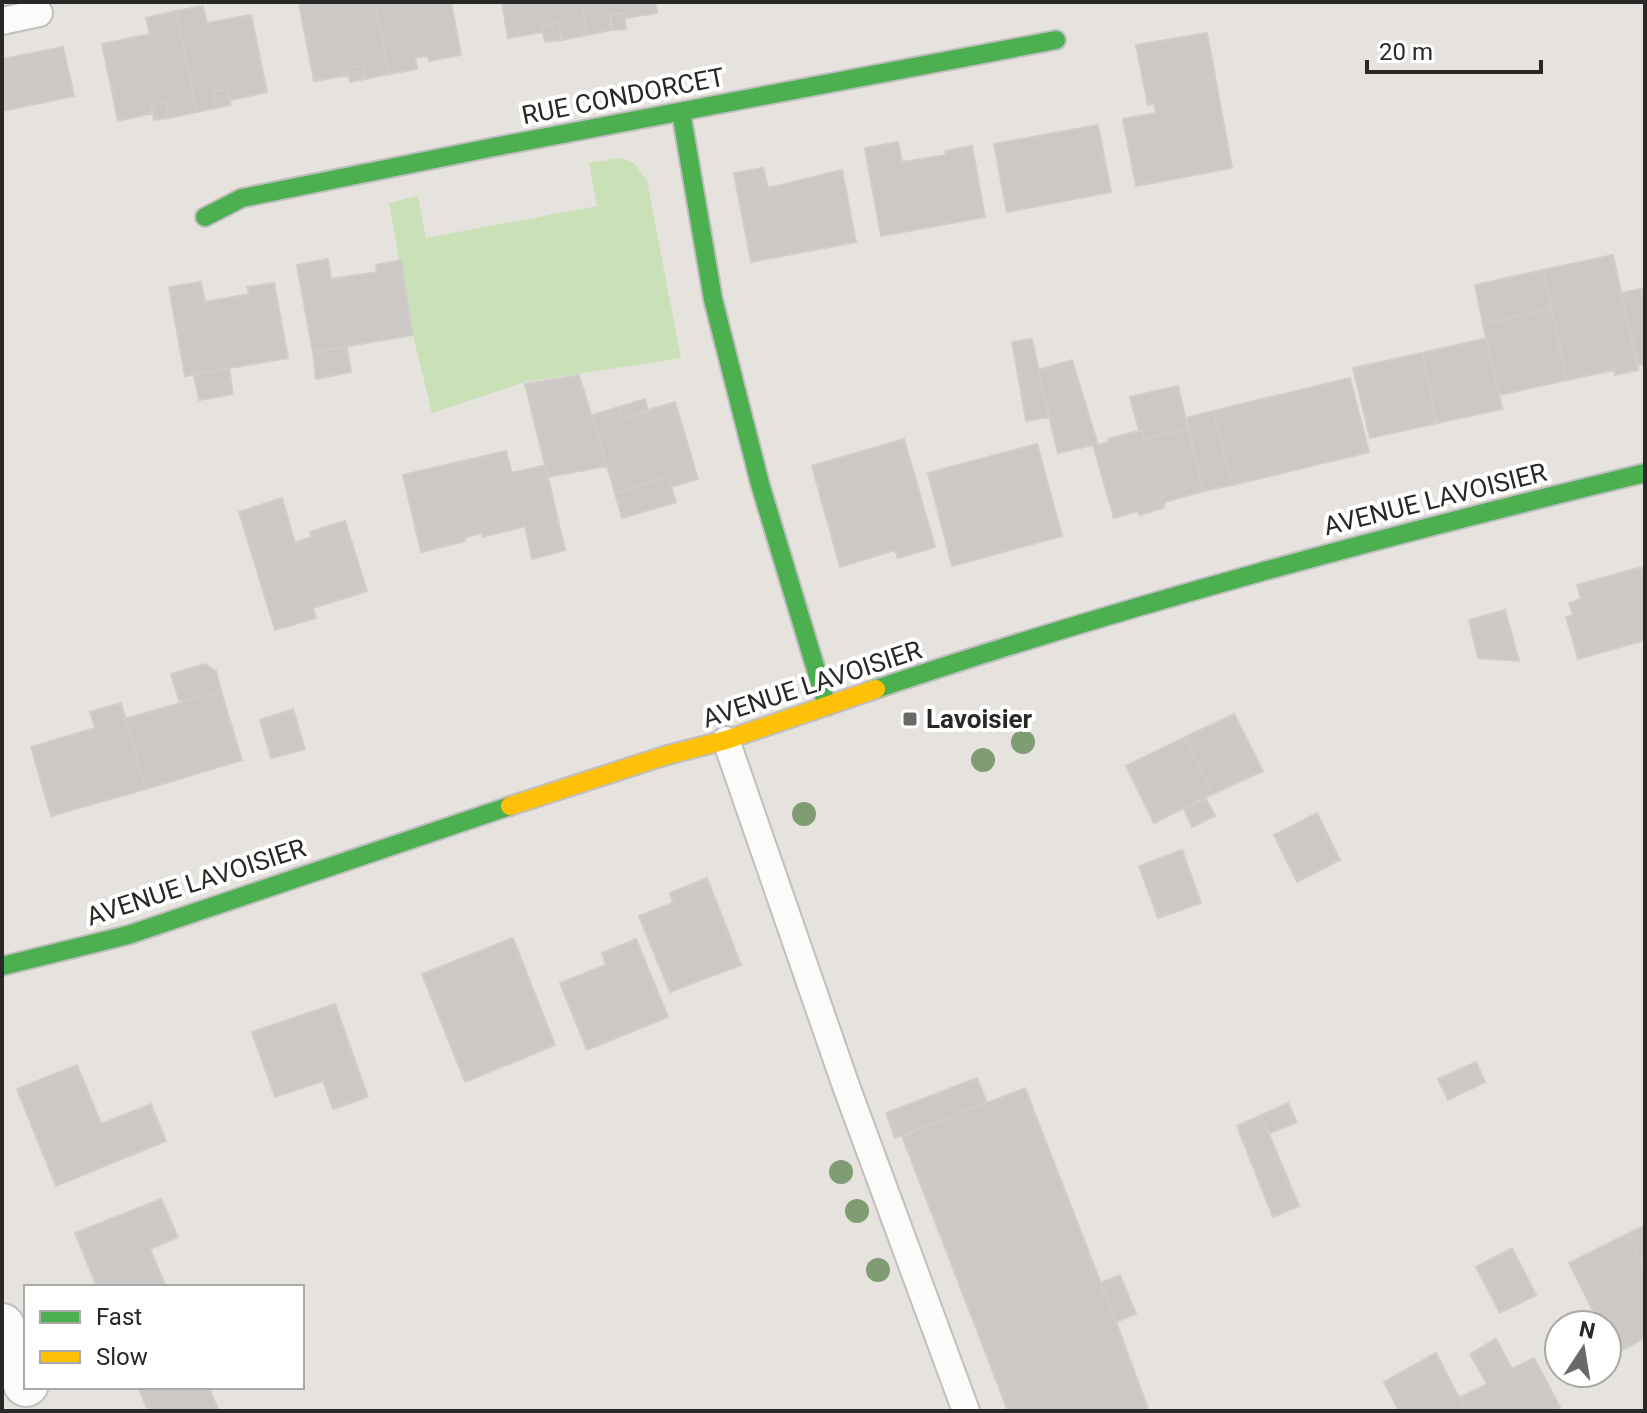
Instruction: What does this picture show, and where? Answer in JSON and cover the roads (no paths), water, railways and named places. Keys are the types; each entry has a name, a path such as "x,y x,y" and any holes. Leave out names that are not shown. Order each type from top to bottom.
{"main road":[{"name":"RUE CONDORCET","path":"205,217 242,198 1056,40"},
{"path":"681,112 713,299 760,484 827,706"},
{"name":"AVENUE LAVOISIER","path":"2,966 128,935 582,782 726,740 1155,603 1376,539 1645,473"}],"street":[{"path":"2,1326 24,1378"},
{"path":"29,1389 38,1411"}],"lane":[{"path":"2,21 39,13"},
{"path":"726,740 846,1086 966,1411"}],"place":[{"name":"Lavoisier","path":"910,719"}]}
